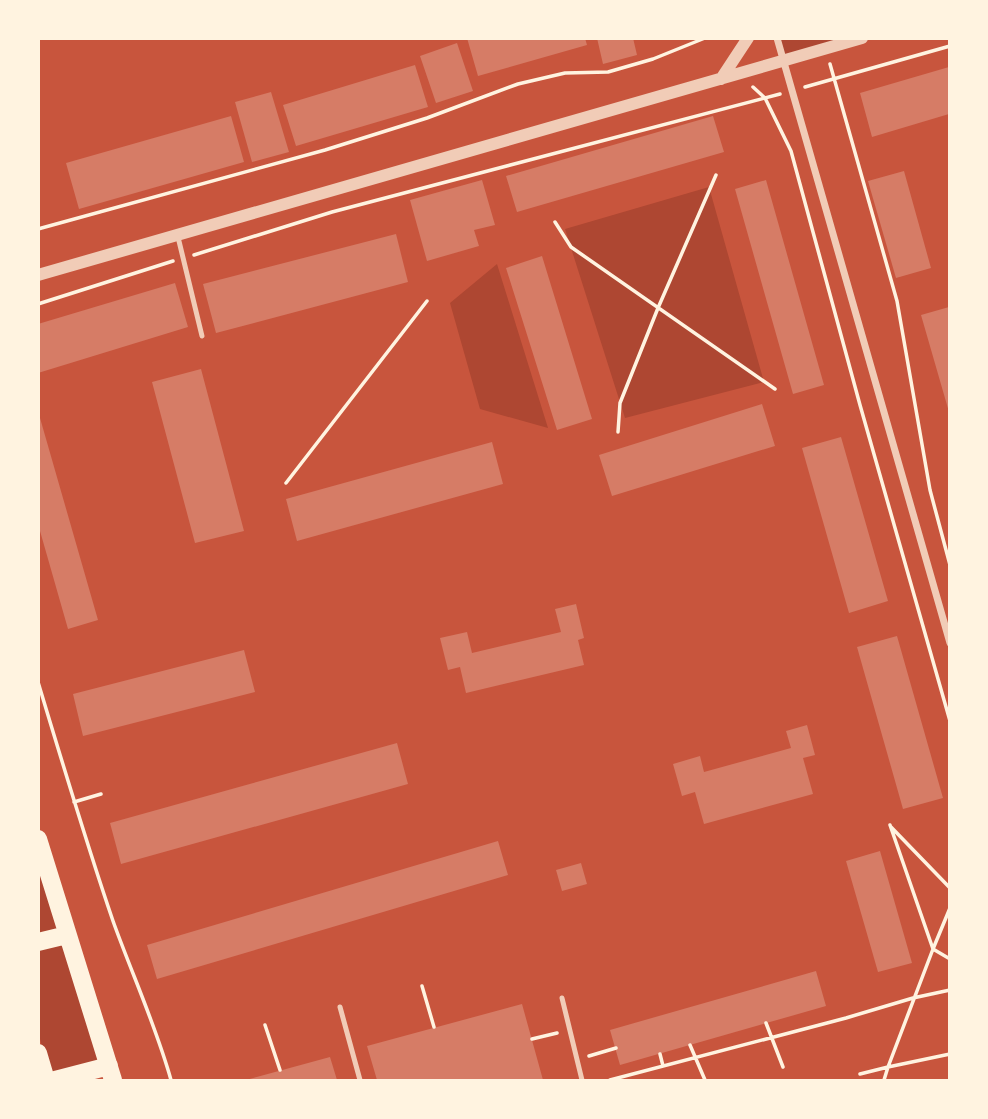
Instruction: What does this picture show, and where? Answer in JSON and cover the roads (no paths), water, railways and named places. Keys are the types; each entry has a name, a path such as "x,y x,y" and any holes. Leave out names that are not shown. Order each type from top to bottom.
{"main road":[{"path":"38,839 111,1073 55,1080"},
{"path":"38,942 66,935"},
{"path":"38,1053 46,1080"}],"street":[{"path":"721,79 748,38"},
{"path":"777,38 950,643"},
{"path":"38,275 862,38"}],"lane":[{"path":"178,235 202,336"},
{"path":"562,998 582,1080"},
{"path":"340,1007 359,1080"}]}
